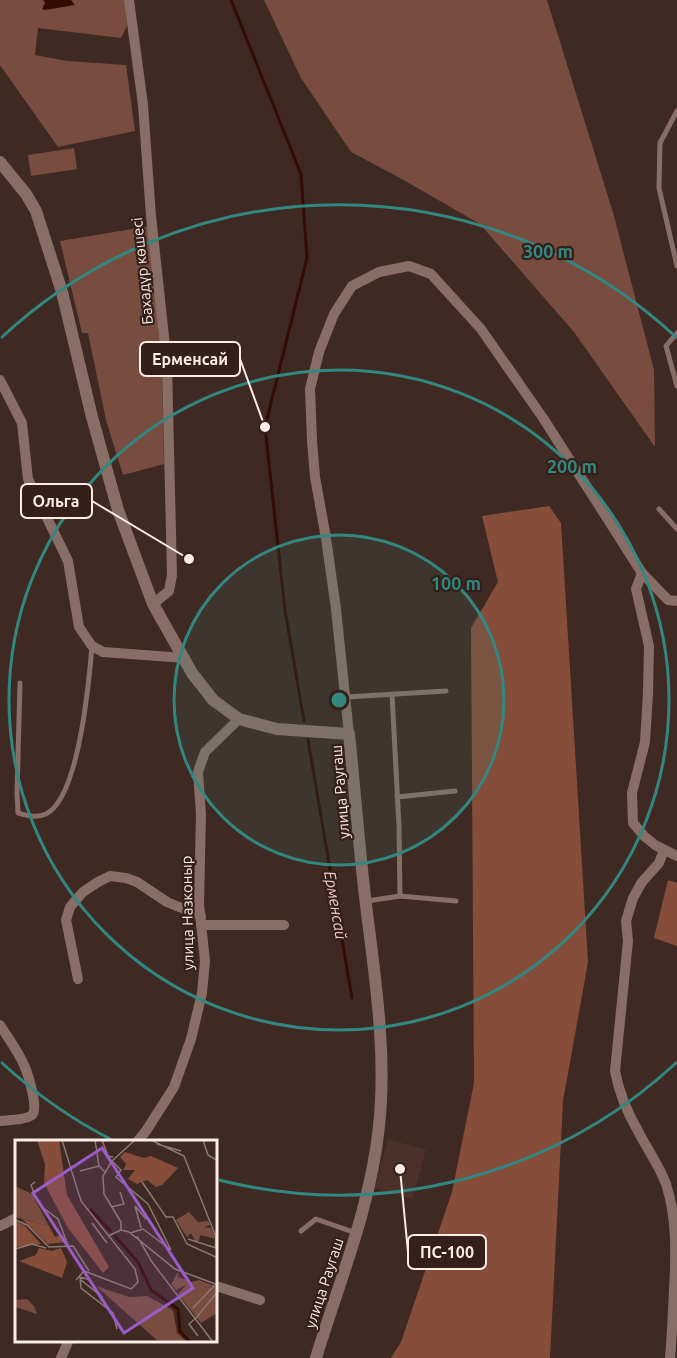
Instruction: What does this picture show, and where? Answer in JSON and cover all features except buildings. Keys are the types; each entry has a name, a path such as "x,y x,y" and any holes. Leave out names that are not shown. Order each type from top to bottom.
{"street":[{"name":"Бахадүр көшесі","path":"129,0 143,105 167,364 172,575 169,591 153,604"},
{"path":"0,162 26,194 36,211 62,292 92,417 118,510 153,604 192,673 213,700 239,719 277,729 349,734"},
{"name":"улица Раугаш","path":"316,1358 366,1200 374,1164 382,1096 377,992 365,902 346,697 326,538 315,477 310,389 319,352 334,314 352,286 379,272 409,266 431,274 480,329 543,418 642,573"},
{"path":"0,380 22,423 28,479 68,561 79,627 92,646 103,652 185,658"},
{"path":"677,601 668,600 642,573 636,589 649,646 648,693 645,742 632,794 633,823 655,845 677,856"},
{"name":"улица Назконыр","path":"139,1140 174,1087 191,1039 202,993 205,961 200,904 201,814 198,772 205,752 239,719"},
{"path":"664,850 659,863 642,882 633,898 626,921 628,941 615,1071 626,1108 667,1186 675,1221 676,1258 670,1358"},
{"path":"78,979 66,920 70,907 83,892 110,876 137,882 167,902 201,920 284,925"},
{"path":"0,1025 24,1066 35,1103 32,1115 26,1118 0,1121"},
{"path":"0,1226 15,1218"},
{"path":"218,1287 260,1300"},
{"path":"61,1358 67,1343"}],"lane":[{"path":"677,111 660,143 659,188 677,266"},
{"path":"677,333 666,346 677,386"},
{"path":"659,509 677,529"},
{"path":"20,683 18,813 25,816 38,816 48,813 58,802 71,778 84,717 92,646"},
{"path":"346,697 446,691"},
{"path":"392,694 400,896"},
{"path":"397,797 455,791"},
{"path":"365,902 400,896 456,901"},
{"path":"301,1231 316,1219 356,1233"}],"shaded area":[{"path":"0,0 125,0 127,26 121,38 38,28 35,55 67,61 126,65 135,131 58,147 0,65"},
{"path":"43,0 71,0 75,5 45,10 42,9 45,3"},
{"path":"264,0 547,0 614,216 654,370 655,447 574,332 480,224 351,152 301,78"},
{"path":"74,148 77,169 31,176 28,155"},
{"path":"150,226 162,369 164,464 123,475 106,420 88,333 82,333 60,241"},
{"path":"549,506 561,523 588,962 563,1101 550,1358 391,1358 401,1342 452,1192 474,1083 471,628 498,582 482,516"},
{"path":"668,880 677,883 677,946 654,938"},
{"path":"388,1139 426,1150 412,1199 375,1188"}],"waterway":[{"name":"Ерменсай","path":"231,0 301,174 307,258 265,427 285,610 304,721"},
{"name":"Ерменсай","path":"308,740 352,998"}],"place":[{"name":"Ерменсай","path":"265,427"},
{"name":"Ольга","path":"189,559"},
{"name":"ПС-100","path":"400,1169"}]}
